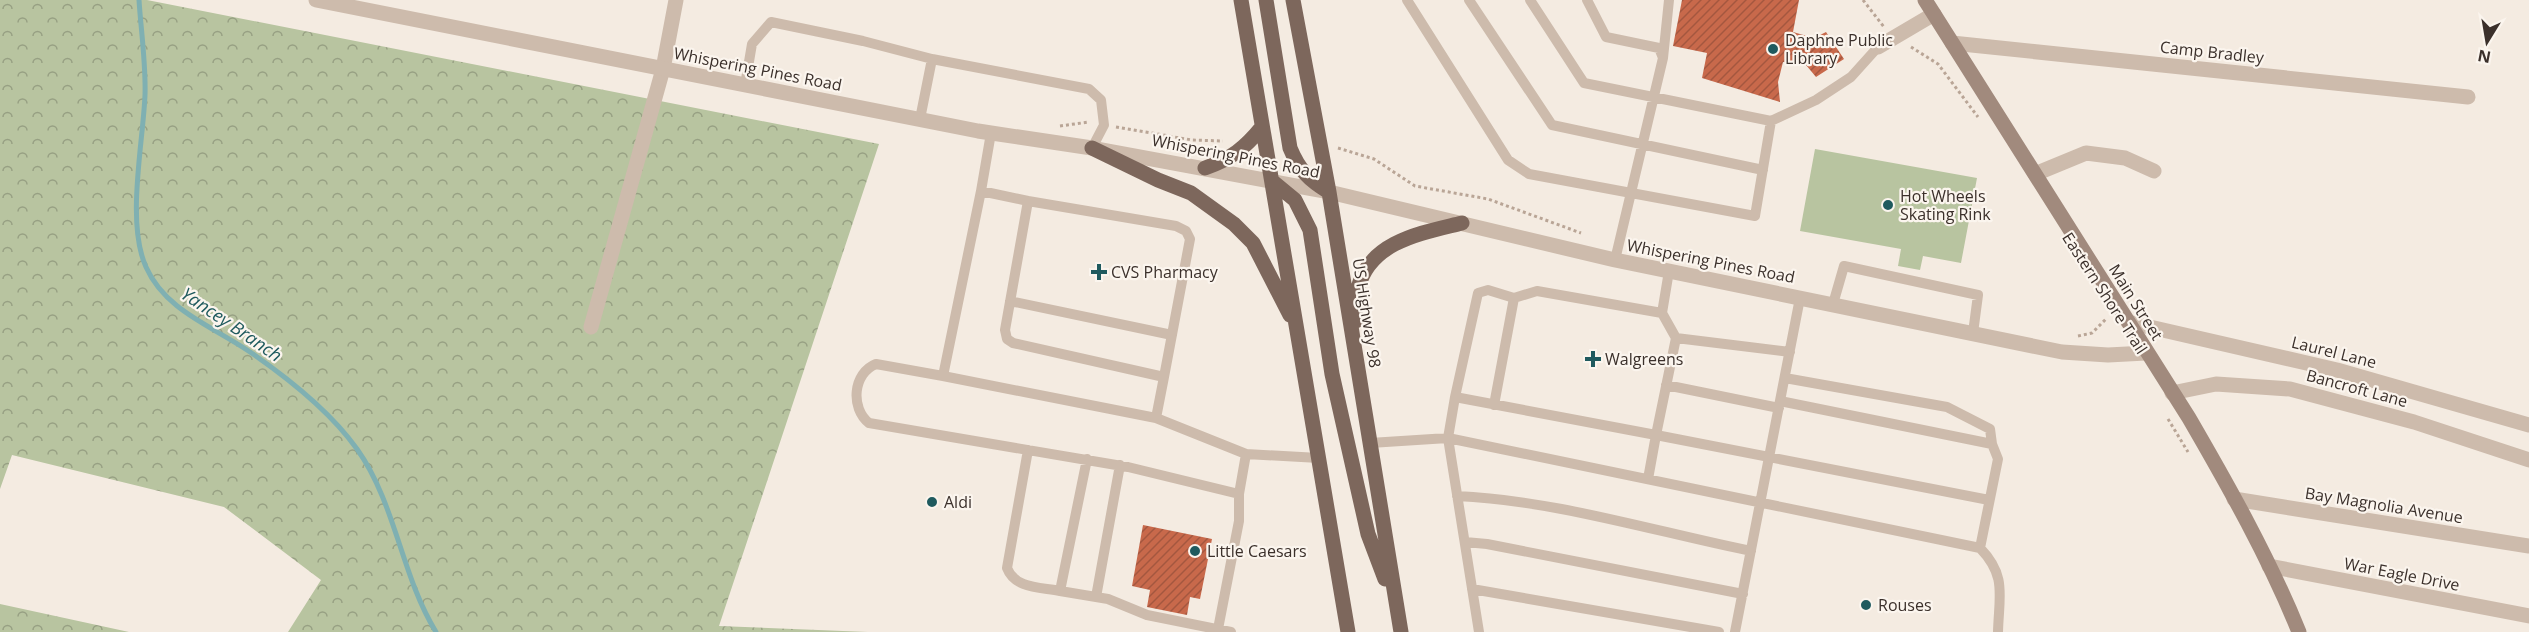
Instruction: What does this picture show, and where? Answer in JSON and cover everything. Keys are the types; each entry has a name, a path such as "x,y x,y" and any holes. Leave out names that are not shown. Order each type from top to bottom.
{"main road":[{"path":"1241,0 1348,632"},
{"path":"1266,0 1290,148 1297,166 1309,180 1329,192"},
{"name":"US Highway 98","path":"1293,0 1329,192 1401,632"},
{"name":"Main Street","path":"1925,0 2172,393 2234,499 2269,566 2299,632"},
{"path":"1205,168 1227,160 1244,148 1262,127"},
{"path":"1092,148 1158,180 1191,193 1234,224 1253,243 1297,329"},
{"path":"1272,181 1295,200 1310,230 1332,374 1368,534 1398,613"},
{"path":"1354,351 1358,289 1365,269 1392,244 1415,235 1462,223"}],"street":[{"name":"Whispering Pines Road","path":"316,0 991,133 1092,148 1329,192 1615,260 2062,352 2108,355 2146,353"},
{"path":"591,327 663,69 676,0"},
{"path":"1878,47 1893,36 1934,14"},
{"name":"Camp Bradley","path":"1952,43 2468,97"},
{"path":"2035,174 2086,153 2125,158 2154,171"},
{"name":"Laurel Lane","path":"2128,322 2337,370 2529,425"},
{"name":"Bancroft Lane","path":"2172,393 2216,384 2290,389 2414,422 2529,460"},
{"name":"Bay Magnolia Avenue","path":"2234,499 2529,546"},
{"name":"War Eagle Drive","path":"2269,566 2529,616"}],"lane":[{"path":"1407,0 1508,160 1529,174 1755,216 1771,121"},
{"path":"1469,0 1552,125 1763,170"},
{"path":"1530,0 1584,83 1771,121 1816,100 1851,77 1878,47"},
{"path":"1587,0 1606,37 1659,48 1663,58"},
{"path":"1615,260 1663,58 1669,0"},
{"path":"745,85 752,44 771,22 863,41 932,59 1089,89 1101,100 1104,125 1092,148"},
{"path":"920,119 932,59"},
{"path":"944,376 991,133"},
{"path":"981,191 1176,226 1186,231 1190,239 1156,418"},
{"path":"1028,201 1005,330 1007,339 1012,343 1164,377"},
{"path":"1833,304 1844,266 1978,294 1973,333"},
{"path":"1648,479 1676,338 1662,313 1669,271"},
{"path":"1479,632 1448,438 1478,293 1488,290 1514,298 1537,291 1662,313"},
{"path":"1494,405 1514,298"},
{"path":"1735,632 1800,298"},
{"path":"1010,301 1172,335"},
{"path":"1676,338 1690,342 1790,352"},
{"path":"1239,494 1120,465 869,423 859,415 856,405 861,374 867,367 876,364 944,376 1156,418 1246,454 1319,458"},
{"path":"1785,378 1947,407 1990,429 1992,444 1998,459 1980,548"},
{"path":"1666,385 1992,444"},
{"path":"1455,397 1770,458 1825,466 1989,500"},
{"path":"1370,443 1448,438 1980,548 1997,568 2000,579 1998,632"},
{"path":"1028,450 1008,568 1010,576 1018,583 1096,597 1147,615 1230,632"},
{"path":"1218,629 1239,521 1239,494 1246,454"},
{"path":"1060,591 1087,459"},
{"path":"1096,597 1120,465"},
{"path":"1457,496 1482,497 1596,517 1751,551"},
{"path":"1465,542 1487,544 1743,594"},
{"path":"1472,589 1719,632"}],"path":[{"path":"1863,0 1875,19 1893,36 1938,64 1984,125"},
{"name":"Eastern Shore Trail","path":"2100,309 2112,328"},
{"path":"2165,414 2189,454"}],"green space":[{"path":"0,0 147,0 879,144 719,626 868,632 288,632 321,580 224,507 12,455 0,489"},
{"name":"Hot Wheels Skating Rink","path":"1815,149 1977,178 1961,263 1923,256 1920,270 1898,266 1901,249 1800,231"},
{"path":"0,604 129,632 0,632"}],"building":[{"name":"Daphne Public Library","path":"1682,0 1799,0 1793,32 1814,38 1826,32 1844,59 1816,77 1806,65 1783,62 1778,82 1780,102 1702,78 1707,53 1673,46"},
{"path":"1143,525 1212,539 1200,599 1190,597 1187,615 1147,607 1150,590 1132,586"}],"waterway":[{"name":"Yancey Branch","path":"139,0 145,95 136,206 140,249 146,267 155,283 179,307 281,374 323,410 347,436 370,470 381,493 414,587 436,632"}],"place":[{"name":"Daphne Public Library","path":"1773,49"},
{"name":"Hot Wheels Skating Rink","path":"1888,205"},
{"name":"CVS Pharmacy","path":"1099,272"},
{"name":"Walgreens","path":"1593,359"},
{"name":"Aldi","path":"932,502"},
{"name":"Little Caesars","path":"1195,551"},
{"name":"Rouses","path":"1866,605"}]}
